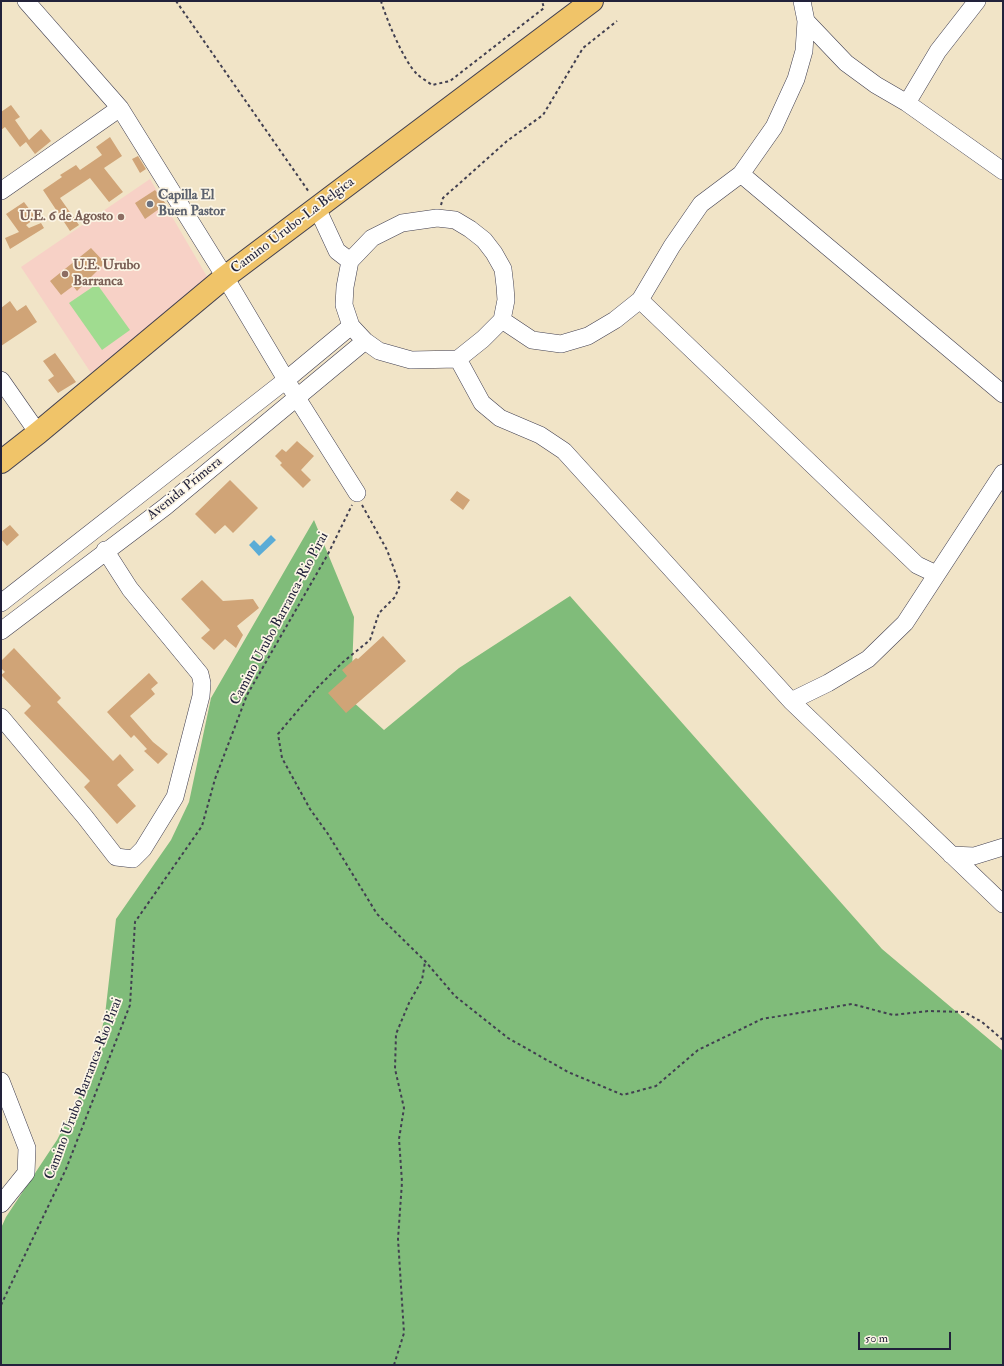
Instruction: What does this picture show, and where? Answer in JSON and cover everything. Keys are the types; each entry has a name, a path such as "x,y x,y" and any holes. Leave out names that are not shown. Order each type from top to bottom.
{"main road":[{"name":"Camino Urubo-La Belgica","path":"1,462 38,433 225,277 313,200 592,1"}],"street":[{"path":"26,1 120,108 225,277 297,398 357,493"},
{"path":"502,320 532,340 561,344 588,336 615,320 640,300 672,246 701,204 741,174 774,127 796,79 804,51 806,21 802,1"},
{"path":"907,102 938,51 977,1"},
{"path":"806,21 846,63 876,85 907,102 1003,171"},
{"path":"1,191 120,108"},
{"path":"741,174 1003,394"},
{"path":"313,200 337,251 350,261"},
{"path":"437,218 455,220 470,229 484,240 494,253 503,269 506,300 502,320 483,338 458,358 411,360 379,351 365,341 351,326 344,305 345,287 350,261 372,238 402,223 437,218"},
{"path":"640,300 917,565 936,574"},
{"name":"Avenida Primera","path":"1,603 286,380 351,326"},
{"name":"Avenida Primera","path":"1,631 105,550 164,507 365,341"},
{"path":"458,358 482,403 500,418 540,435 564,451 791,701 1003,904"},
{"path":"1,380 38,433"},
{"path":"791,701 828,683 868,659 905,623 1003,473"},
{"path":"1,717 85,817 116,857 133,859 143,849 176,797 201,696 202,683 200,674 143,607 105,550"},
{"path":"951,855 974,856 1003,848"},
{"path":"1,1081 27,1148 26,1173 1,1204"}],"path":[{"path":"176,1 313,200"},
{"path":"381,1 392,30 416,74 432,85 450,81 544,8 542,1"},
{"path":"437,218 443,198 507,140 542,115 583,48 617,21"},
{"path":"357,493 366,514 387,550 400,585 395,597 379,613 370,640 343,662 316,689 278,734 282,758 310,809 328,834 378,914 425,961 455,996 508,1038 568,1072 624,1095 656,1086 698,1050 762,1019 852,1004 893,1015 929,1011 964,1012 982,1022 1003,1040"},
{"name":"Camino Urubo Barranca-Rio Pirai","path":"1,1305 66,1169 130,1005 135,922 202,826 215,779 247,695 328,554 357,493"},
{"path":"394,1365 404,1333 398,1240 402,1182 399,1139 404,1108 395,1069 396,1034 409,1003 422,980 425,961"}],"shaded area":[{"path":"150,179 209,280 91,373 21,267"}],"green space":[{"path":"97,284 130,330 102,350 69,303"},
{"path":"314,520 354,617 351,700 384,730 459,668 570,596 882,949 1003,1051 1003,1365 1,1365 1,1228 6,1217 57,1140 93,1069 105,1015 116,919 171,840 189,802 211,698"}],"water":[{"path":"271,535 276,540 259,556 249,545 254,540 260,546"}],"building":[{"path":"11,105 20,117 15,120 29,140 41,129 51,141 35,154 26,142 20,147 5,127 1,130 1,112"},
{"path":"110,137 122,156 104,168 123,192 109,202 90,178 60,198 79,225 70,231 43,190 62,177 60,175 76,165 80,170 102,155 96,147"},
{"path":"138,156 146,169 140,173 132,159"},
{"name":"Capilla El Buen Pastor","path":"155,190 166,204 145,219 135,203"},
{"path":"24,202 36,218 26,225 29,228 41,223 44,228 10,249 5,238 19,232 6,214"},
{"path":"91,248 105,263 77,291 73,286 61,295 50,281"},
{"path":"10,301 17,311 26,305 37,322 1,346 1,308"},
{"path":"55,353 76,382 58,393 48,380 54,376 43,361"},
{"path":"297,441 314,456 301,470 311,480 303,488 280,465 282,463 275,456 282,449 286,452"},
{"path":"230,480 258,508 233,533 225,525 215,534 195,514"},
{"path":"457,491 470,500 463,510 450,500"},
{"path":"10,525 19,535 7,546 1,539 1,532"},
{"path":"202,580 223,601 253,599 259,608 237,626 243,635 236,648 225,639 214,650 201,638 210,630 181,599"},
{"path":"383,636 406,661 346,713 328,693 347,676 342,670 356,658 358,659"},
{"path":"14,648 61,698 57,702 113,761 120,754 134,770 117,785 136,806 117,824 84,787 90,781 24,713 31,706 1,675 5,672 1,668 1,661"},
{"path":"149,673 158,683 151,689 155,694 130,716 153,742 168,754 158,764 144,751 147,749 134,735 131,738 107,712"}],"place":[{"name":"Capilla El Buen Pastor","path":"150,204"},
{"name":"U.E. 6 de Agosto","path":"121,217"},
{"name":"U.E. Urubo Barranca","path":"65,274"}]}
